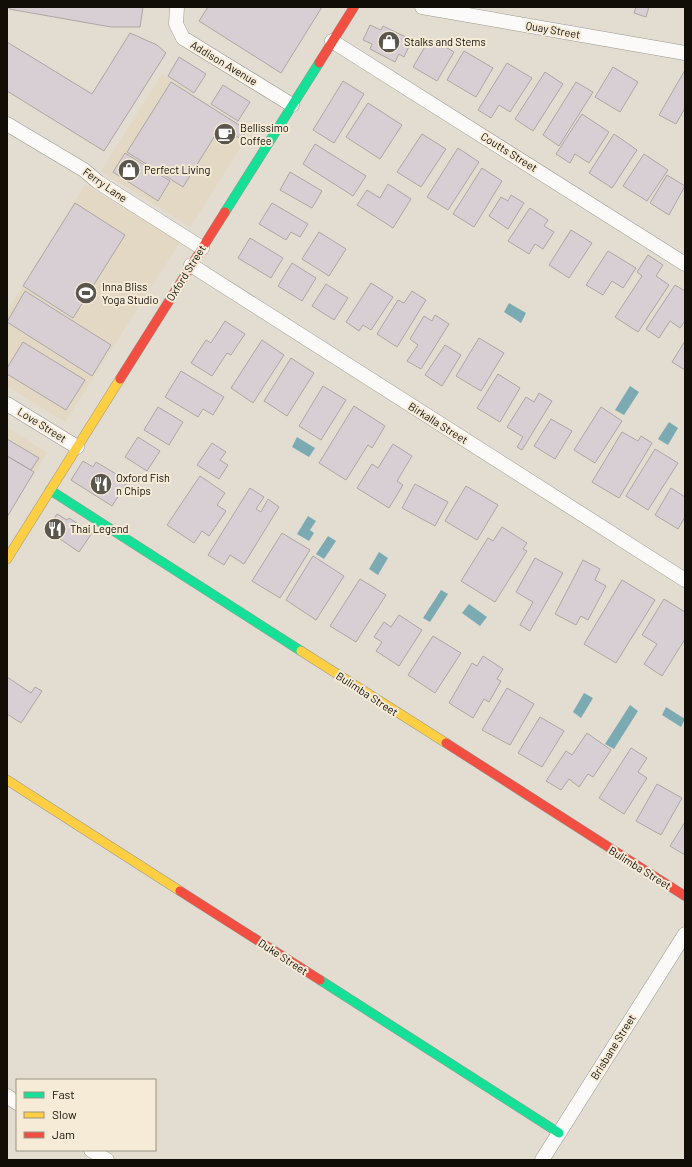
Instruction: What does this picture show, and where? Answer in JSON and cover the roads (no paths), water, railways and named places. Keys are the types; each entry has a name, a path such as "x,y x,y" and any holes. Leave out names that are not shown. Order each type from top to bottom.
{"street":[{"name":"Addison Avenue","path":"177,7 176,24 183,38 292,105"},
{"name":"Oxford Street","path":"7,559 354,7"},
{"name":"Quay Street","path":"422,7 685,53"},
{"name":"Coutts Street","path":"332,41 685,264"},
{"name":"Ferry Lane","path":"7,124 84,170 98,182 202,248"},
{"name":"Birkalla Street","path":"191,265 685,580"},
{"name":"Love Street","path":"7,404 77,447"},
{"name":"Bulimba Street","path":"50,490 685,896"},
{"name":"Duke Street","path":"7,780 559,1133"},
{"name":"Brisbane Street","path":"542,1160 685,934"},
{"path":"7,1096 16,1102"},
{"path":"93,1151 107,1160"}],"water":[{"path":"509,303 526,313 521,323 504,312"},
{"path":"630,386 639,392 624,415 615,410"},
{"path":"669,422 678,428 668,445 658,439"},
{"path":"297,437 315,448 309,457 292,447"},
{"path":"308,516 316,521 310,530 314,533 309,541 297,534"},
{"path":"328,536 336,541 324,559 316,554"},
{"path":"379,552 388,558 378,575 369,569"},
{"path":"441,590 448,594 430,622 423,618"},
{"path":"469,604 487,617 480,626 462,613"},
{"path":"584,693 593,698 581,718 573,712"},
{"path":"630,705 638,711 614,749 605,744"},
{"path":"666,707 685,719 681,727 662,715"}],"place":[{"name":"Stalks and Stems","path":"389,42"},
{"name":"Bellissimo Coffee","path":"225,134"},
{"name":"Perfect Living","path":"129,170"},
{"name":"Inna Bliss Yoga Studio","path":"86,293"},
{"name":"Oxford Fish n Chips","path":"101,484"},
{"name":"Thai Legend","path":"55,529"}]}
